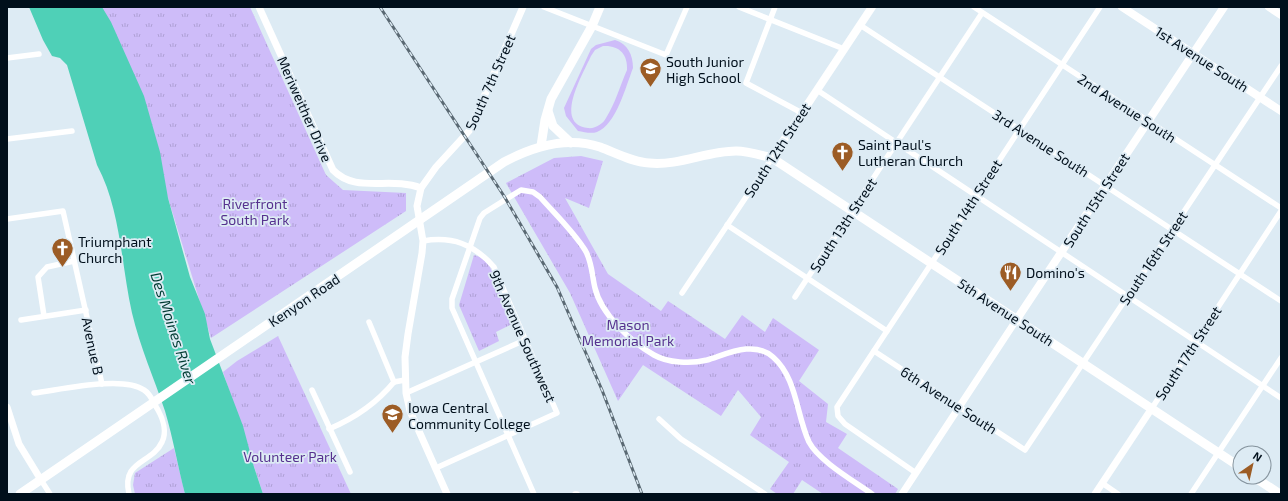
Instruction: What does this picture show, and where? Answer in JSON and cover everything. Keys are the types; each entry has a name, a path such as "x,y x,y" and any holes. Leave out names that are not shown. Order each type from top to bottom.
{"main road":[{"path":"541,146 547,110 558,86 592,26 600,7"},
{"name":"South 12th Street","path":"772,158 872,7"},
{"name":"1st Avenue South","path":"1122,7 1281,111"},
{"name":"South 15th Street","path":"1017,319 1224,7"},
{"path":"1268,7 1281,15"},
{"path":"547,110 553,126 571,143"},
{"name":"Kenyon Road","path":"20,494 504,162 541,146 579,142 624,157 649,163 692,160 713,153 737,151 772,158"},
{"name":"5th Avenue South","path":"772,158 1232,462"},
{"path":"1266,485 1280,494"}],"street":[{"name":"Meriweither Drive","path":"259,7 333,170 342,178 353,183 402,183 421,188"},
{"name":"South 7th Street","path":"447,494 410,411 406,393 405,380 408,334 423,241 417,206 421,188 431,173 469,130 523,7"},
{"path":"544,7 666,56 687,7"},
{"path":"739,7 844,49"},
{"path":"775,7 746,83 802,113"},
{"name":"2nd Avenue South","path":"974,7 1281,208"},
{"name":"South 14th Street","path":"916,473 844,424 838,416 837,407 1100,7"},
{"name":"South 13th Street","path":"795,297 982,13"},
{"name":"3rd Avenue South","path":"860,25 1281,301"},
{"path":"7,58 39,54"},
{"name":"South 16th Street","path":"1025,450 1281,66"},
{"path":"817,90 1281,398"},
{"path":"7,139 72,131"},
{"name":"South 12th Street","path":"682,294 772,158"},
{"path":"534,494 452,308 452,299 480,218 490,208 521,190 533,192 540,197 586,251 599,302 607,314 631,337 654,355 678,361 705,360 739,350 763,350 772,356 788,377 810,444 818,454 830,464 872,494"},
{"name":"Avenue B","path":"7,219 64,211 102,384 118,383 143,389 151,398 164,423 164,437 162,443 131,471 128,482 129,494"},
{"name":"South 17th Street","path":"1095,494 1281,211"},
{"path":"727,225 886,331"},
{"name":"9th Avenue Southwest","path":"423,241 440,238 470,246 486,257 494,267 557,413 508,434"},
{"path":"44,316 38,277 47,267 74,261"},
{"path":"21,320 86,310"},
{"name":"South 15th Street","path":"902,494 1017,319"},
{"path":"369,322 394,382"},
{"path":"406,393 525,340"},
{"name":"6th Avenue South","path":"874,351 1025,450"},
{"path":"1191,494 1281,358"},
{"path":"329,429 350,420 370,406 384,394 394,382 405,380"},
{"path":"34,393 102,384"},
{"path":"312,390 350,472"},
{"path":"7,407 19,444 50,494"},
{"path":"659,419 681,439 765,494"},
{"path":"436,468 508,434"},
{"path":"1102,483 1118,494"}],"green space":[{"name":"Riverfront South Park","path":"99,7 250,7 326,175 343,190 406,193 406,211 211,338 168,198"},
{"path":"615,40 620,42 631,54 633,68 620,104 610,122 597,132 588,133 578,131 566,116 564,108 591,49 596,45","holes":["603,46 618,49 624,55 627,70 615,101 605,120 596,127 588,128 578,124 573,118 571,108 573,97 582,74 595,50"]},
{"name":"Mason Memorial Park","path":"581,156 603,161 589,208 565,198 608,274 661,311 668,301 725,339 742,315 765,332 773,318 819,350 799,381 828,404 826,422 847,434 838,448 898,489 895,494 823,494 802,480 793,494 777,494 770,489 789,462 750,435 761,417 738,390 721,416 643,365 618,401 570,293 506,183 554,158"},
{"path":"474,255 483,258 490,267 512,324 496,332 499,341 479,351 459,305"},
{"name":"Volunteer Park","path":"278,336 351,494 263,494 223,372 237,361"},
{"path":"174,448 185,494 135,494 133,485 135,473"}],"water":[{"name":"Des Moines River","path":"29,7 102,7 111,22 144,96 160,152 168,198 190,277 205,314 210,339 243,426 263,494 185,494 165,411 135,326 128,294 116,219 111,200 97,165 67,65 60,58 52,56 43,40"}],"railway":[{"path":"380,7 504,196 557,287 602,390 642,494"}],"place":[{"name":"South Junior High School","path":"651,88"},
{"name":"Saint Paul's Lutheran Church","path":"843,172"},
{"name":"Triumphant Church","path":"62,268"},
{"name":"Domino's","path":"1010,292"},
{"name":"Iowa Central Community College","path":"393,434"}]}
